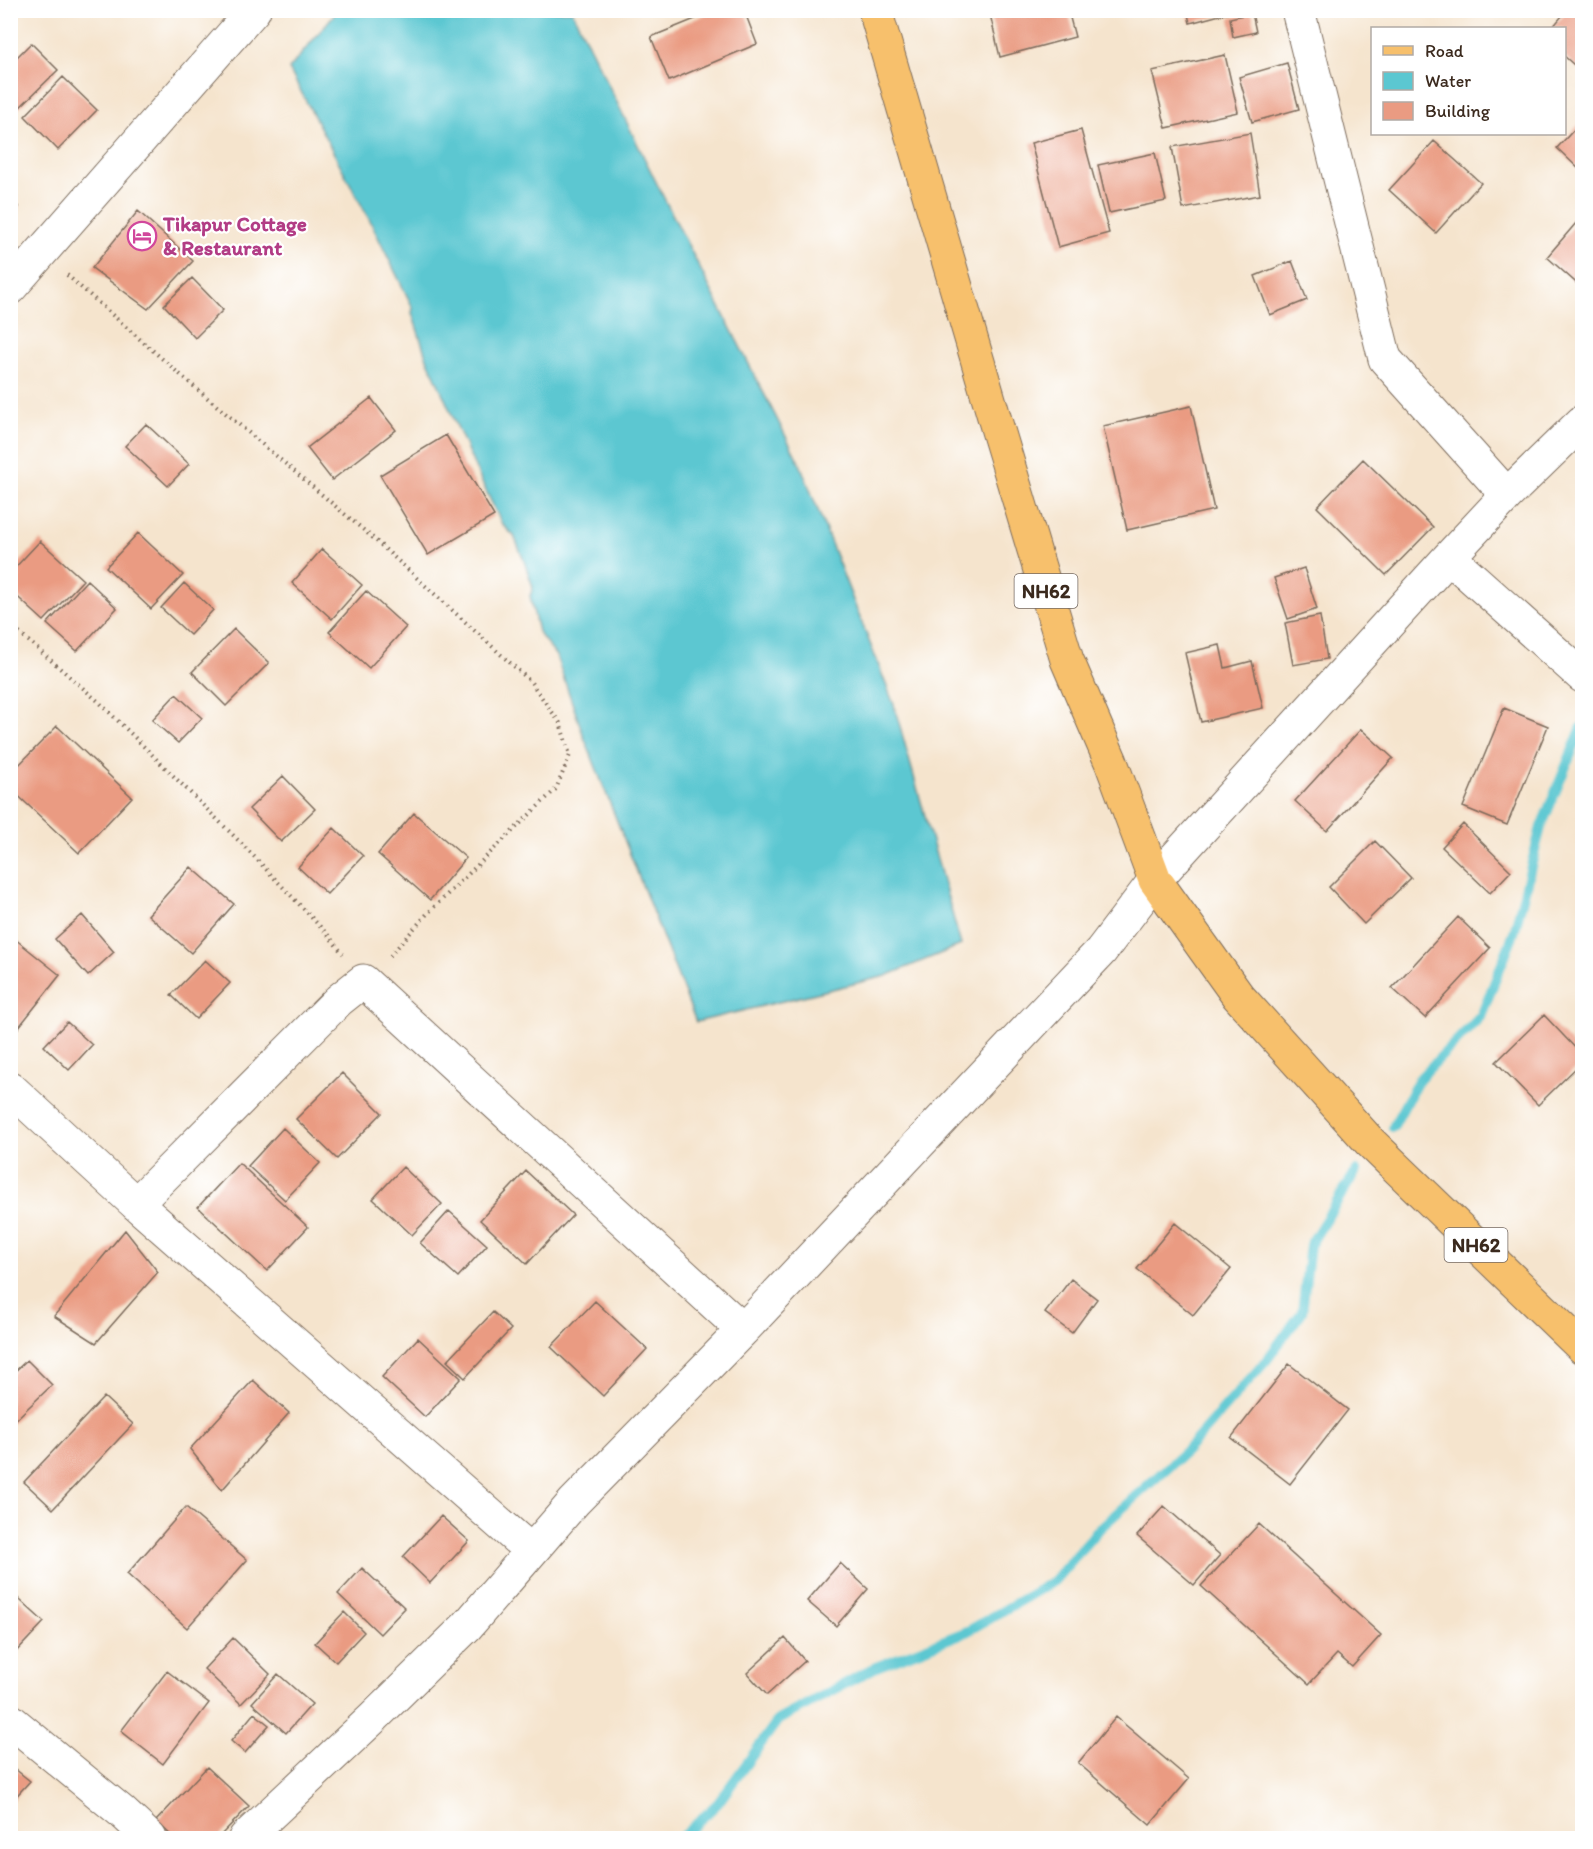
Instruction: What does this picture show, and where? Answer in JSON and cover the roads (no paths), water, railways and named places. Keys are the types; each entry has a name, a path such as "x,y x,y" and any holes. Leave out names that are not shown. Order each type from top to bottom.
{"main road":[{"name":"NH62","path":"875,10 1067,660 1111,762 1155,880 1238,996 1370,1143 1582,1347"}],"street":[{"path":"10,288 254,10"},
{"path":"1298,10 1385,359 1507,495"},
{"path":"245,1839 467,1626 574,1503 743,1330 1101,951 1155,880 1449,557 1507,495 1582,422"},
{"path":"1449,557 1582,676"},
{"path":"136,1204 339,1000 363,981 743,1330"},
{"path":"10,1088 136,1204 531,1551"},
{"path":"10,1720 122,1812 150,1839"}],"water":[{"path":"337,11 572,11 663,196 800,464 894,705 961,945 886,976 696,1022 584,737 556,656 538,632 530,596 533,587 514,536 502,524 478,474 426,356 412,313 413,308 371,223 289,69"}],"waterway":[{"path":"1393,1127 1419,1079 1481,1016 1514,933 1541,827 1582,727"},
{"path":"681,1838 718,1803 778,1720 876,1667 968,1631 1054,1581 1097,1531 1186,1451 1266,1361 1302,1312 1310,1245 1356,1171"}],"place":[{"name":"Tikapur Cottage & Restaurant","path":"142,236"}]}
